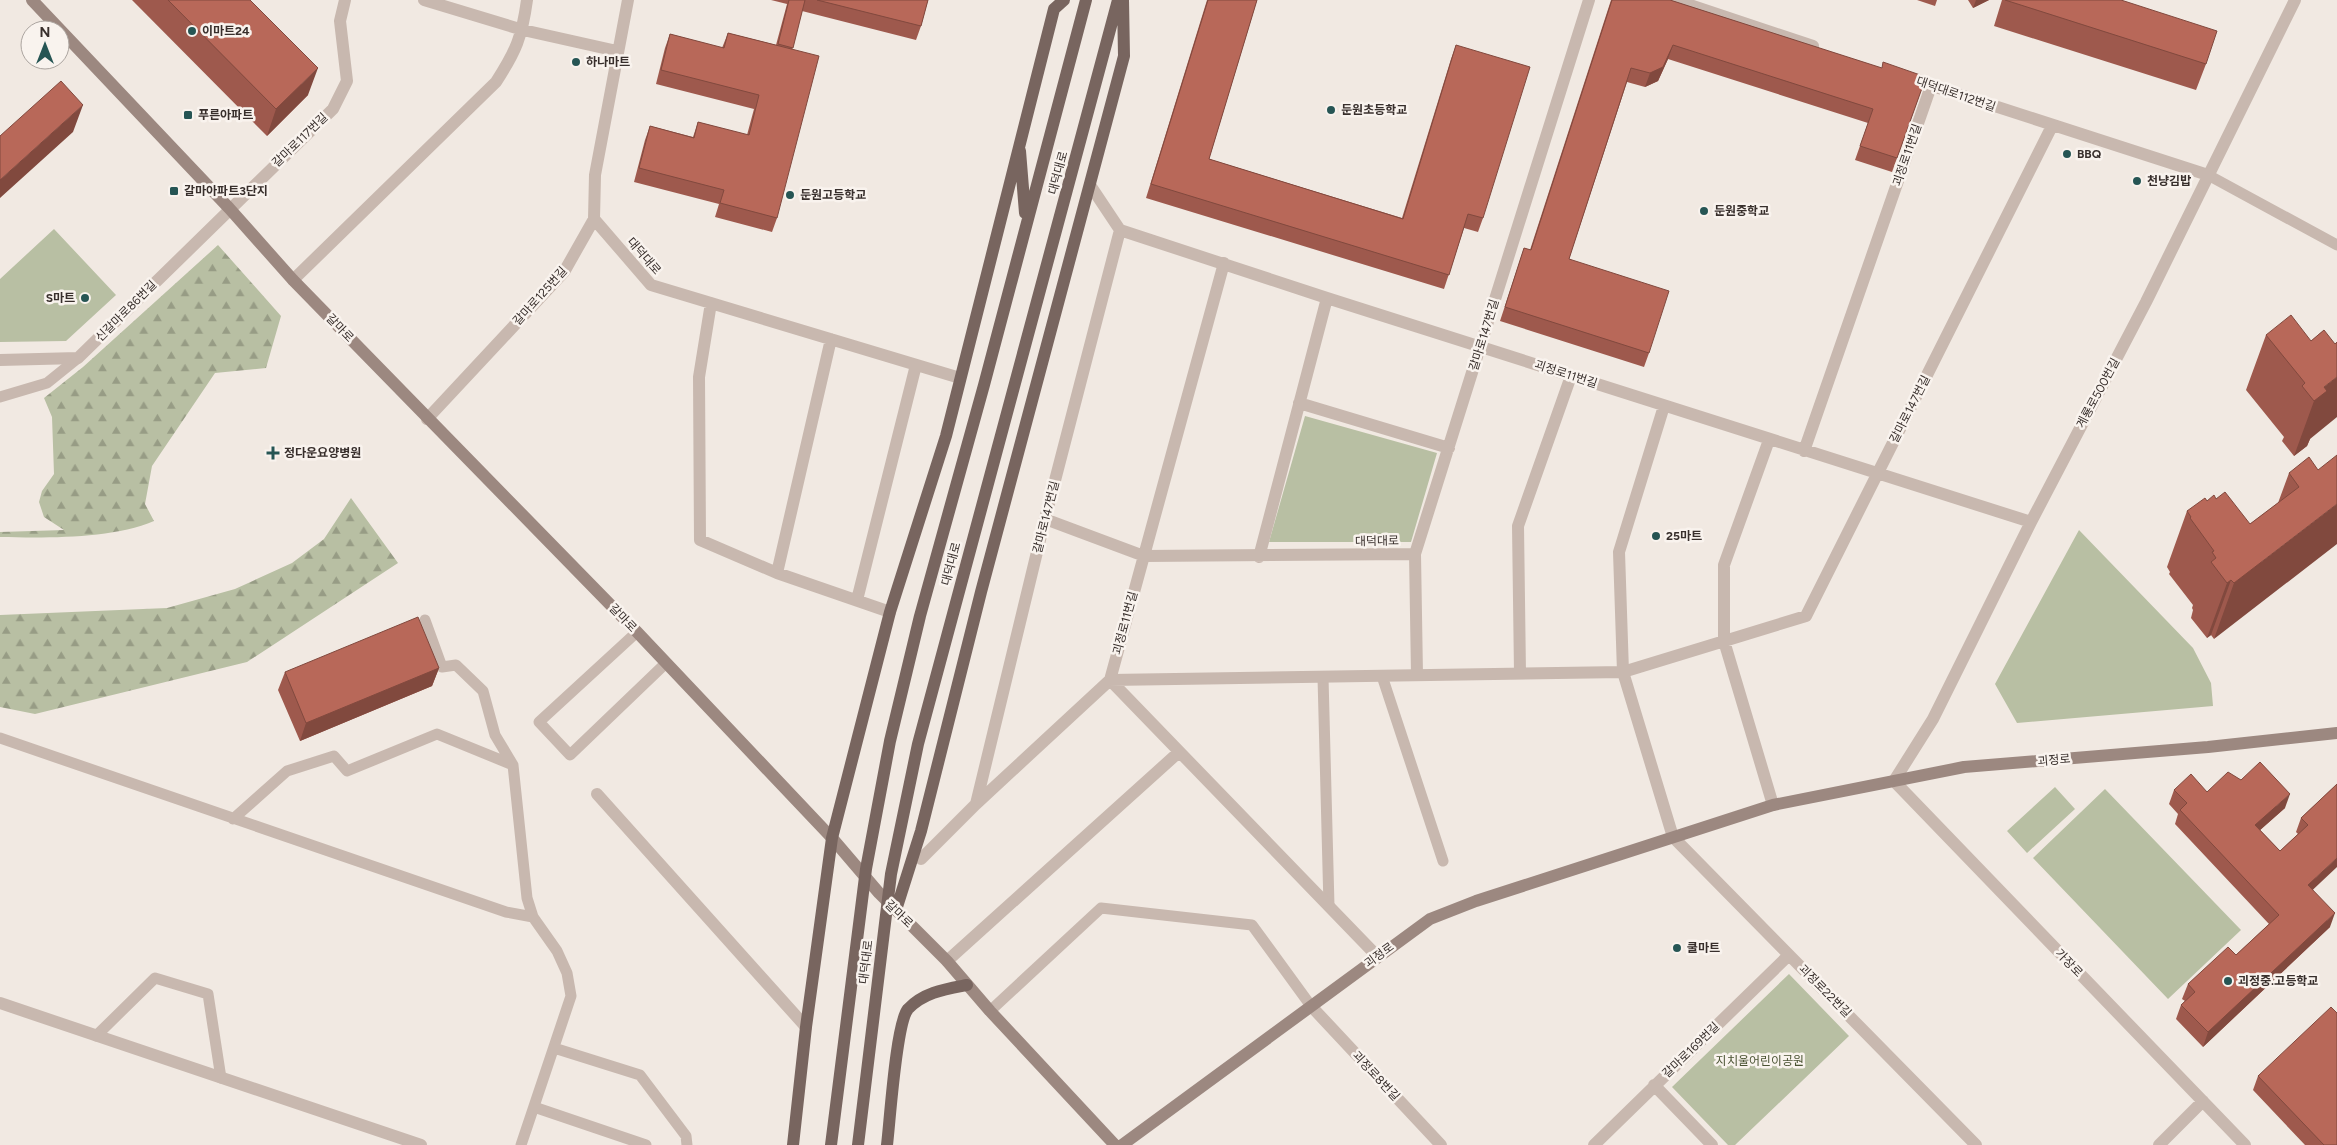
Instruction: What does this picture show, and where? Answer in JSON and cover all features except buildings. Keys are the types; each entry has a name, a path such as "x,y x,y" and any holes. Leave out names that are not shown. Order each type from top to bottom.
{"main road":[{"name":"갈마로","path":"32,0 229,208 293,280 637,632 832,838 879,894 947,961 990,1011 1115,1145"},
{"path":"793,1145 806,1027 832,838 890,612 946,436 1054,9 1064,0"},
{"name":"대덕대로","path":"831,1145 866,869 890,741 920,616 984,385 1086,0"},
{"name":"대덕대로","path":"858,1145 891,874 918,744 1118,0"},
{"path":"896,910 922,831 986,573 1124,56 1123,0"},
{"path":"1019,142 1026,223"},
{"name":"괴정로","path":"1122,1145 1377,956 1430,919 1476,901 1773,805 1964,767 2208,748 2337,733"},
{"path":"887,1145 900,1032 906,1010 923,997 967,985"}],"street":[{"name":"갈마로117번길","path":"229,208 332,110 347,81 340,21 345,0"},
{"path":"424,0 523,30 617,51"},
{"path":"293,280 496,82 515,53 523,30 527,0"},
{"name":"갈마로125번길","path":"427,419 564,272 594,219 595,175 628,0"},
{"name":"갈마로147번길","path":"1417,675 1415,554 1589,0"},
{"path":"1675,0 1827,51"},
{"name":"계룡로500번길","path":"1894,781 1933,719 2031,522 2146,302 2295,0"},
{"name":"대덕대로112번길","path":"1893,73 2208,175"},
{"name":"괴정로11번길","path":"1804,451 1931,86"},
{"name":"갈마로147번길","path":"1110,680 1623,672 1806,616 2052,126"},
{"path":"1090,185 1120,230"},
{"name":"신갈마로86번길","path":"78,358 229,208"},
{"name":"대덕대로","path":"594,219 651,285 960,378"},
{"name":"갈마로147번길","path":"976,804 1045,519 1120,230"},
{"name":"괴정로11번길","path":"1120,230 1769,440 2031,522"},
{"name":"괴정로11번길","path":"1110,680 1224,263"},
{"path":"1259,557 1327,298"},
{"path":"711,304 699,377 700,540 777,573 890,612"},
{"path":"777,573 831,339"},
{"path":"0,360 78,358"},
{"path":"857,600 916,364"},
{"path":"1520,673 1518,526 1571,376"},
{"path":"1300,403 1448,448"},
{"path":"1664,406 1619,552 1623,672 1673,838"},
{"path":"1769,440 1724,565 1724,641 1773,805"},
{"name":"대덕대로","path":"1045,519 1144,556 1259,557 1415,554"},
{"path":"922,859 976,804 1110,680 1377,956"},
{"path":"947,961 1179,752"},
{"name":"가장로","path":"1894,781 2245,1145"},
{"path":"597,794 806,1027"},
{"name":"괴정로22번길","path":"1673,838 1976,1145"},
{"name":"갈마로169번길","path":"1594,1145 1789,955"},
{"path":"0,1003 421,1145"},
{"name":"괴정로8번길","path":"1311,1006 1442,1145"},
{"path":"1654,1085 1712,1145"},
{"path":"2160,1145 2203,1101"}],"lane":[{"path":"2208,175 2337,245"},
{"path":"0,397 47,383 78,358"},
{"path":"425,620 442,667 456,665 483,691 495,735 512,765 528,898 533,917 557,951 567,973 571,996 521,1145"},
{"path":"637,632 539,722 570,755 666,663"},
{"path":"1382,676 1443,861"},
{"path":"1323,677 1329,906"},
{"path":"233,819 287,771 334,756 348,771 437,734 512,765"},
{"path":"0,738 506,912 533,917"},
{"path":"990,1011 1101,908 1252,925 1311,1006"},
{"path":"96,1036 155,978 208,994 222,1078"},
{"path":"554,1048 640,1075 686,1136 688,1145"},
{"path":"534,1107 646,1145"}],"green space":[{"path":"54,229 116,295 66,341 0,342 0,279"},
{"path":"218,245 281,316 266,368 215,373 152,466 145,504 154,521 137,527 99,534 58,537 0,537 0,532 64,530 44,517 39,502 42,491 54,474 52,417 44,398 83,367"},
{"path":"1305,416 1437,453 1411,542 1269,542"},
{"path":"351,498 398,563 247,662 35,714 0,707 0,615 167,608 235,589 292,563 324,539"},
{"path":"2079,530 2193,648 2211,683 2213,706 2017,723 1995,684"},
{"path":"2055,787 2075,809 2027,853 2007,831"},
{"path":"2105,789 2241,930 2168,999 2033,858"},
{"name":"지치울어린이공원","path":"1789,974 1849,1036 1735,1145 1728,1145 1672,1087"}],"place":[{"name":"이마트24","path":"192,31"},
{"name":"하나마트","path":"576,62"},
{"name":"둔원초등학교","path":"1331,110"},
{"name":"푸른아파트","path":"188,115"},
{"name":"BBQ","path":"2067,154"},
{"name":"천냥김밥","path":"2137,181"},
{"name":"갈마아파트3단지","path":"174,191"},
{"name":"둔원고등학교","path":"790,195"},
{"name":"둔원중학교","path":"1704,211"},
{"name":"S마트","path":"85,298"},
{"name":"정다운요양병원","path":"273,453"},
{"name":"25마트","path":"1656,536"},
{"name":"쿨마트","path":"1677,948"},
{"name":"괴정중.고등학교","path":"2228,981"}]}
